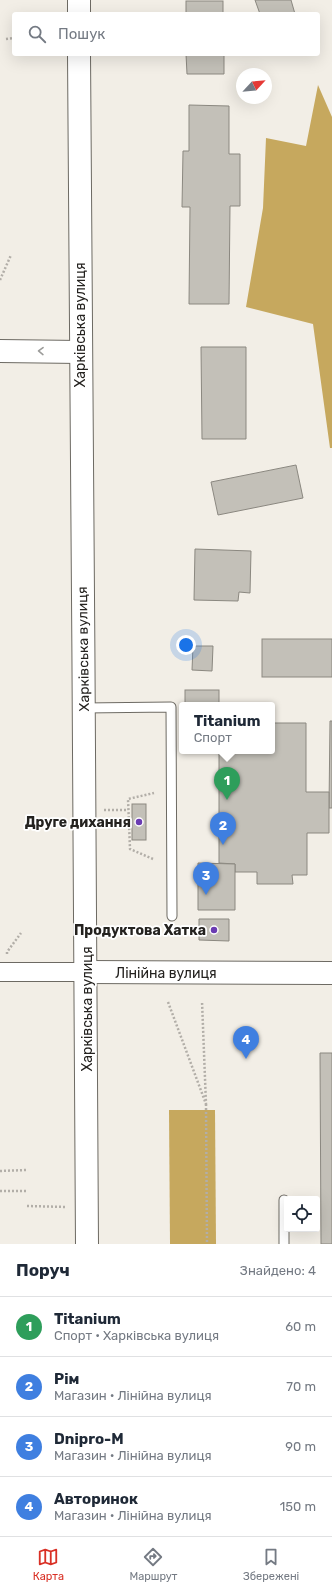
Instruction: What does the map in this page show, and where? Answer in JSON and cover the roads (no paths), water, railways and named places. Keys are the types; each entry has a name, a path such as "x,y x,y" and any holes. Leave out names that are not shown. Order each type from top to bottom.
{"main road":[{"path":"79,0 79,12"},
{"name":"Харківська вулиця","path":"79,56 80,352 87,972 87,1244"},
{"path":"0,351 80,352"},
{"name":"Лінійна вулиця","path":"87,972 332,973"}],"street":[{"name":"Лінійна вулиця","path":"5,972 87,972"}],"lane":[{"path":"84,708 171,707 172,916"},
{"path":"284,1232 284,1244"}],"place":[{"name":"Titanium","path":"227,800"},
{"name":"Друге дихання","path":"139,822"},
{"name":"Рім","path":"223,845"},
{"name":"Dnipro-M","path":"206,895"},
{"name":"Продуктова Хатка","path":"214,930"},
{"name":"Авторинок","path":"246,1059"}]}
